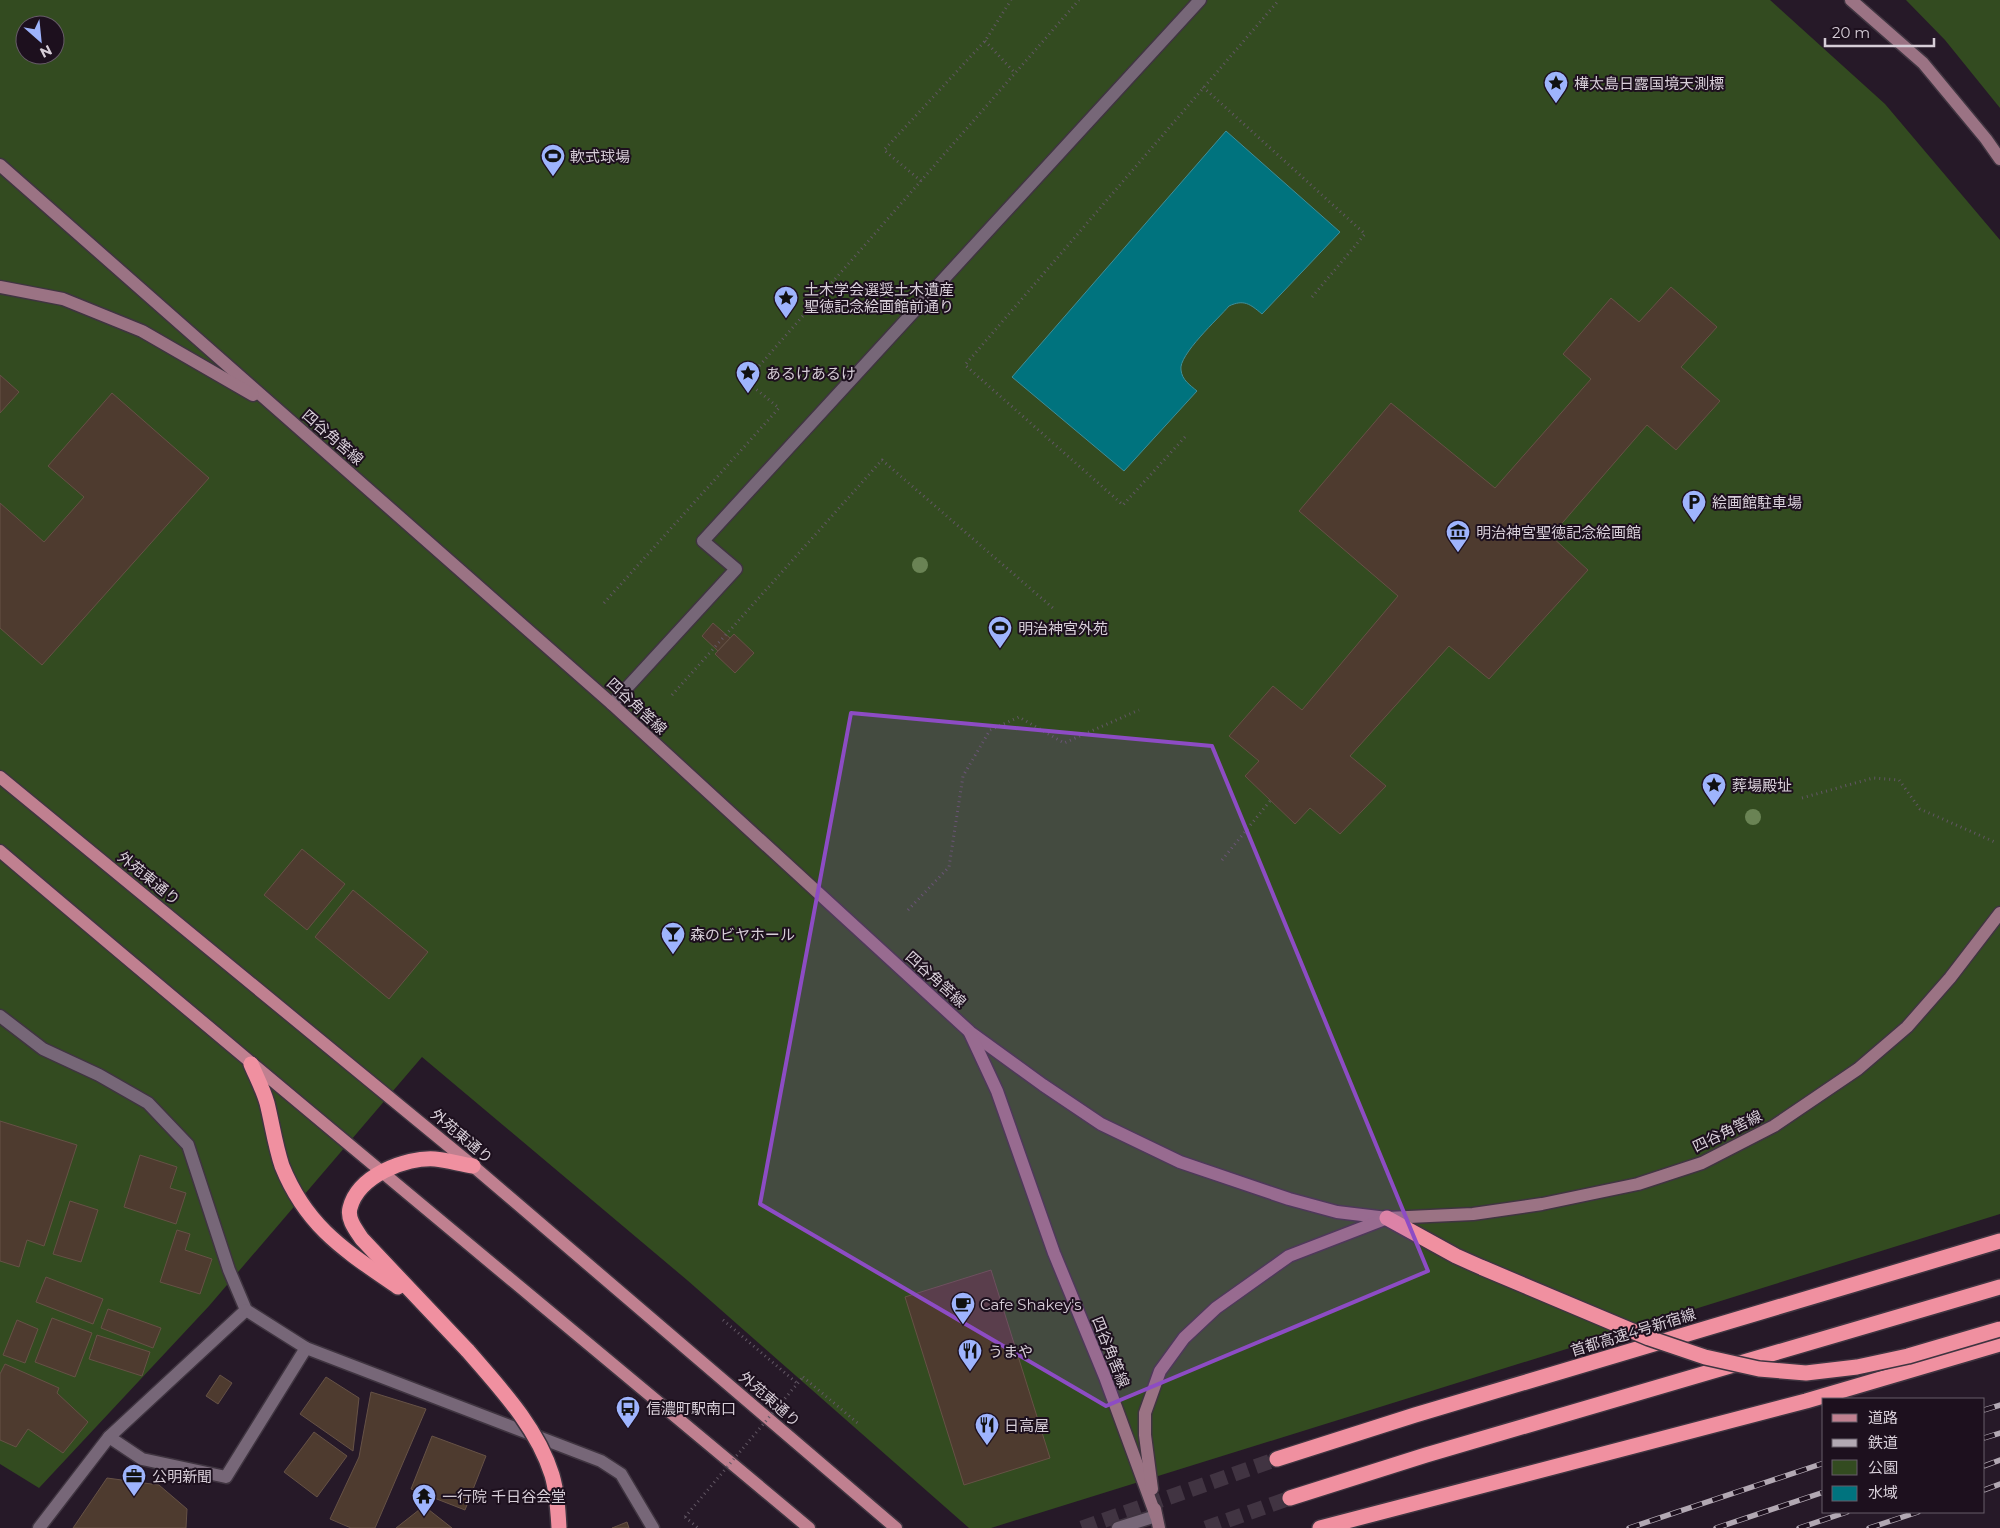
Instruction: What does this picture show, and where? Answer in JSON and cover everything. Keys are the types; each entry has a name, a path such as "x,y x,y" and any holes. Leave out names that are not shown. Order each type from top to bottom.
{"highway":[{"path":"251,1064 266,1101 282,1164 291,1185 314,1222 344,1250 422,1304"},
{"path":"473,1166 434,1159 403,1164 382,1171 372,1177 358,1191 350,1209 352,1225 362,1239 468,1351 510,1400 541,1448 552,1474 558,1503 559,1528"},
{"path":"1387,1218 1456,1256 1649,1338 1705,1357 1759,1369 1806,1373 1858,1367 1908,1356 2000,1329"},
{"name":"首都高速4号新宿線","path":"1277,1459 1424,1413 2000,1242"},
{"path":"1290,1498 1436,1453 2000,1287"},
{"path":"1320,1528 1806,1401 2000,1344"}],"main road":[{"path":"1851,0 1923,63 1986,139 2000,160"},
{"name":"四谷角筈線","path":"0,165 612,704 970,1032 1101,1124 1180,1162 1289,1199 1337,1212 1387,1218 1473,1214 1542,1204 1638,1184 1702,1162 1774,1126 1858,1069 1907,1027 1950,978 2000,913"},
{"name":"四谷角筈線","path":"0,286 62,299 142,331 277,409"},
{"name":"外苑東通り","path":"0,777 473,1166 896,1528"},
{"path":"0,851 251,1064 809,1528"},
{"name":"四谷角筈線","path":"970,1032 997,1091 1054,1252 1104,1377 1157,1522"},
{"name":"四谷角筈線","path":"1157,1522 1145,1435 1146,1413 1160,1370 1184,1338 1216,1308 1290,1256 1387,1218"}],"street":[{"path":"612,704 736,569 703,541 1200,0"},
{"path":"0,1016 43,1049 99,1075 148,1103 188,1145 229,1270 246,1310 306,1348 601,1461 621,1474 653,1528"},
{"path":"38,1528 109,1437 246,1310"},
{"path":"109,1437 142,1459 226,1477 306,1348"},
{"path":"1118,1528 1157,1522"}],"path":[{"path":"921,181 884,150 985,41 1011,0"},
{"path":"604,603 779,408 746,381 1079,0"},
{"path":"1185,437 1123,504 964,365 1279,0"},
{"path":"985,41 1015,73"},
{"path":"1204,87 1364,234 1312,296"},
{"path":"672,695 882,460 1054,609"},
{"path":"908,910 949,867 964,776 990,730 1019,717 1064,743 1139,710"},
{"path":"1802,798 1874,778 1899,780 1920,809 1998,843"},
{"path":"1222,860 1270,801"},
{"path":"723,1320 798,1384"},
{"path":"698,1528 685,1517 803,1377 860,1425"}],"highlighted area":[{"path":"851,713 1212,746 1428,1271 1106,1406 760,1204"}],"green space":[{"name":"明治神宮外苑","path":"0,0 1770,0 1885,104 2000,240 2000,1214 991,1528 969,1528 687,1280 422,1057 209,1306 39,1488 0,1464"},
{"path":"1906,0 2000,0 2000,108 1945,40"}],"water":[{"path":"1226,131 1340,232 1262,314 1247,304 1234,304 1229,306 1200,337 1186,355 1181,370 1185,379 1197,391 1124,471 1012,377"}],"building":[{"name":"明治神宮聖徳記念絵画館","path":"1671,287 1717,327 1681,367 1720,401 1676,450 1647,425 1551,536 1588,570 1489,679 1449,646 1350,756 1386,786 1340,834 1310,808 1295,824 1245,776 1259,761 1229,736 1273,686 1302,710 1398,596 1299,511 1391,403 1495,488 1591,379 1563,354 1611,298 1639,322"},
{"path":"0,375 19,392 0,413"},
{"path":"112,393 209,478 42,665 0,628 0,503 44,542 84,497 48,466"},
{"path":"713,623 730,638 718,651 702,636"},
{"path":"734,634 754,653 735,673 715,654"},
{"path":"302,849 345,884 307,930 264,895"},
{"path":"353,890 428,952 389,999 315,937"},
{"path":"0,1121 77,1145 44,1246 27,1240 19,1267 0,1261"},
{"path":"140,1155 177,1167 170,1188 186,1193 176,1224 124,1207"},
{"path":"70,1201 98,1210 81,1262 53,1254"},
{"path":"177,1230 190,1234 185,1250 212,1259 200,1294 160,1282"},
{"path":"991,1270 1050,1458 964,1485 905,1297"},
{"path":"46,1277 103,1299 93,1324 36,1302"},
{"path":"108,1309 161,1328 153,1348 101,1328"},
{"path":"52,1318 92,1333 75,1377 35,1362"},
{"path":"17,1320 38,1329 25,1363 3,1355"},
{"path":"97,1335 150,1352 142,1376 89,1359"},
{"path":"5,1364 59,1388 57,1393 88,1422 63,1453 28,1429 16,1447 0,1440 0,1374"},
{"path":"220,1375 232,1383 218,1404 206,1396"},
{"path":"326,1377 359,1398 353,1451 300,1414"},
{"path":"371,1392 426,1409 375,1528 351,1528 330,1519 359,1457"},
{"path":"314,1432 347,1456 317,1497 284,1472"},
{"path":"432,1436 486,1456 465,1510 411,1489"},
{"name":"公明新聞","path":"107,1478 159,1485 187,1509 186,1528 73,1528"},
{"name":"一行院 千日谷会堂","path":"424,1506 452,1528 396,1528"},
{"path":"627,1522 629,1528 612,1528"}],"tunnel":[{"path":"1082,1528 1277,1459"},
{"path":"1206,1528 1290,1498"}],"railway":[{"path":"1985,1410 2000,1405"},
{"path":"1985,1438 2000,1433"},
{"path":"1985,1466 2000,1460"},
{"path":"1629,1528 1822,1464"},
{"path":"1985,1490 2000,1484"},
{"path":"1716,1528 1822,1493"},
{"path":"1799,1528 1844,1513"},
{"path":"1869,1528 1915,1513"}],"place":[{"name":"樺太島日露国境天測標","path":"1556,104"},
{"name":"軟式球場","path":"553,177"},
{"name":"土木学会選奨土木遺産 聖徳記念絵画館前通り","path":"786,319"},
{"name":"あるけあるけ","path":"748,394"},
{"name":"絵画館駐車場","path":"1694,523"},
{"name":"明治神宮聖徳記念絵画館","path":"1458,553"},
{"name":"明治神宮外苑","path":"1000,649"},
{"name":"葬場殿址","path":"1714,806"},
{"name":"森のビヤホール","path":"673,955"},
{"name":"Cafe Shakey's","path":"963,1325"},
{"name":"うまや","path":"970,1372"},
{"name":"信濃町駅南口","path":"628,1429"},
{"name":"日高屋","path":"987,1446"},
{"name":"公明新聞","path":"134,1497"},
{"name":"一行院 千日谷会堂","path":"424,1517"}]}
